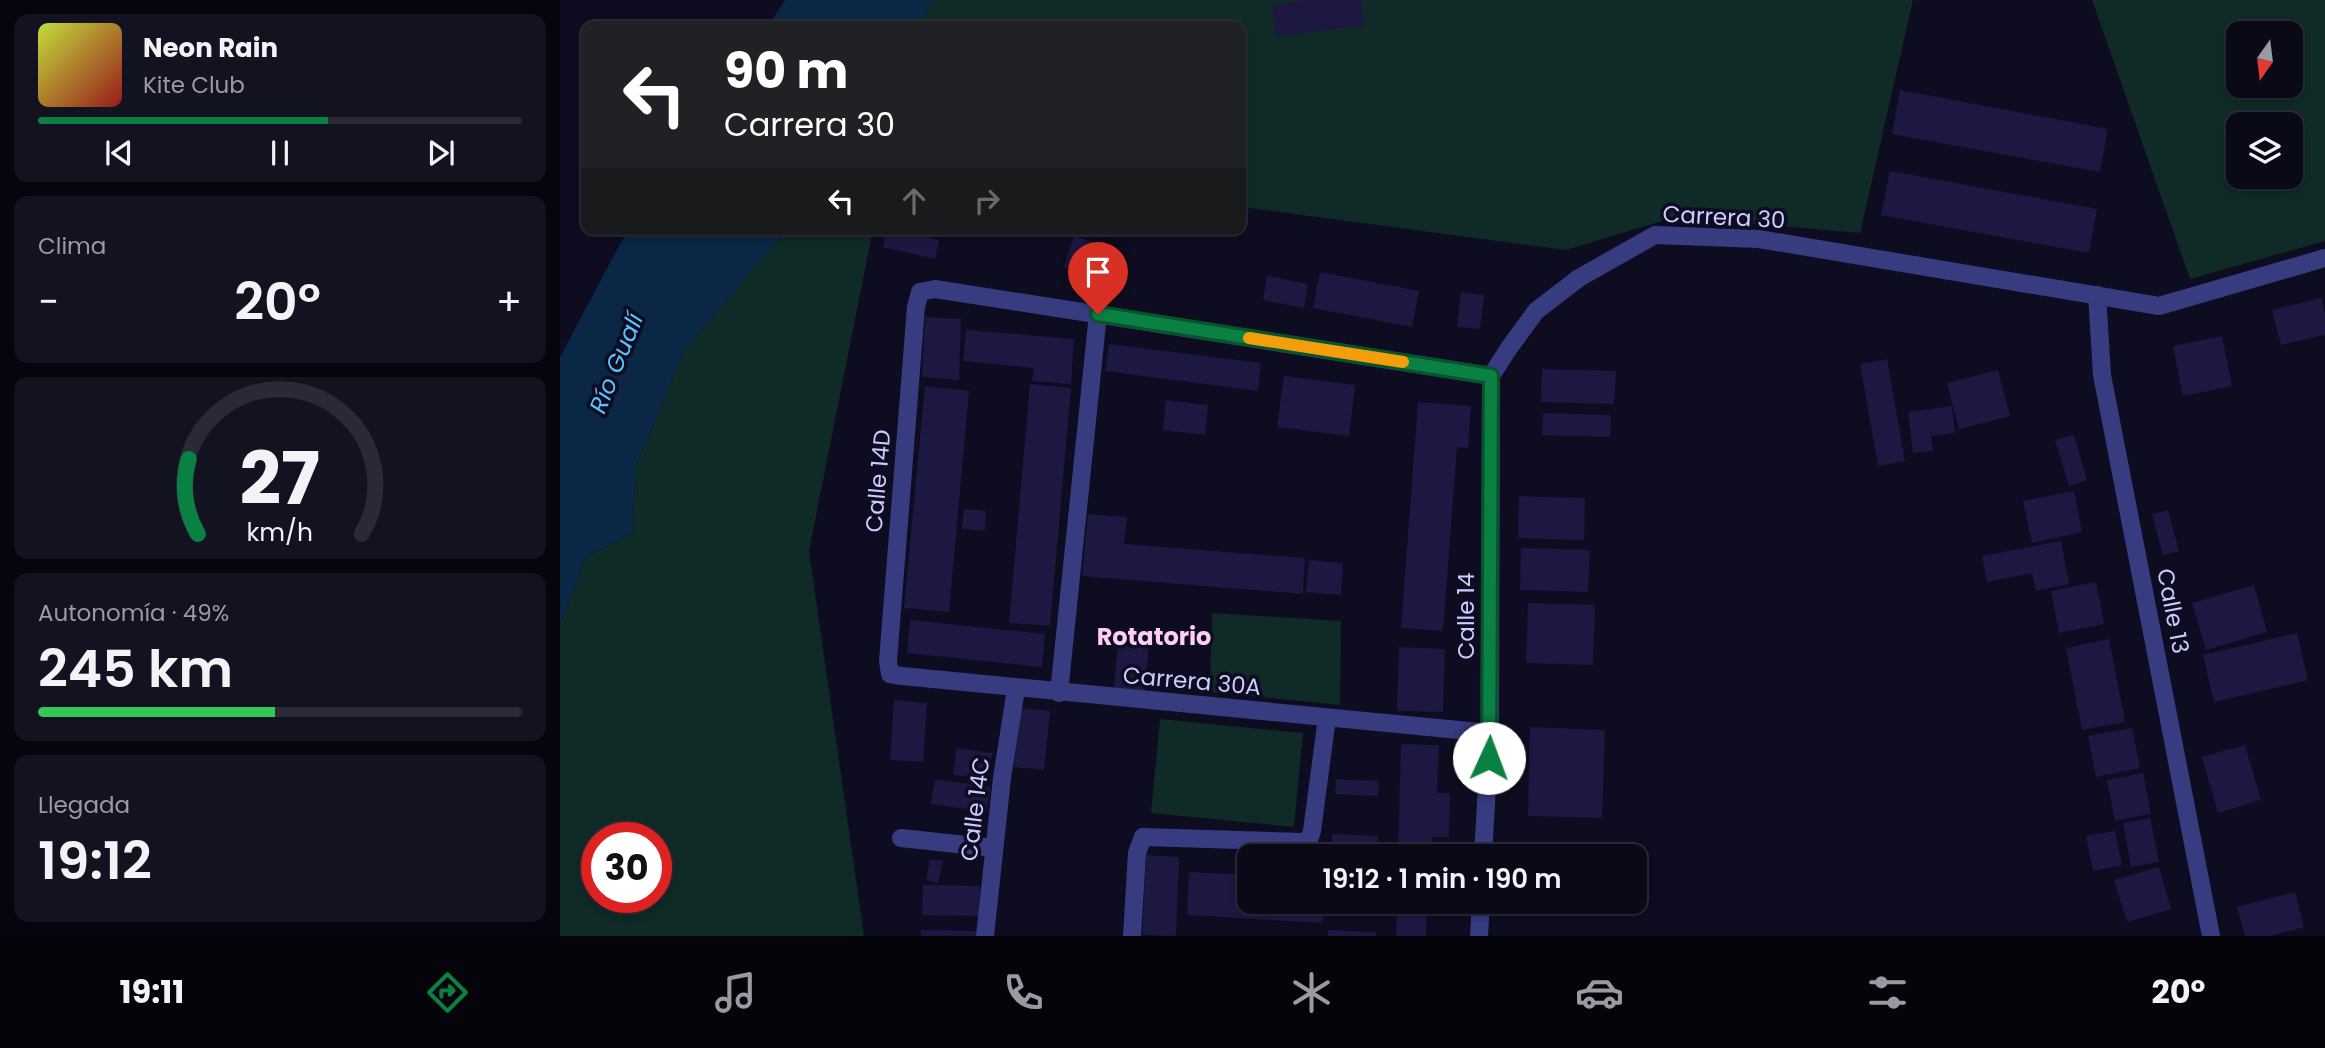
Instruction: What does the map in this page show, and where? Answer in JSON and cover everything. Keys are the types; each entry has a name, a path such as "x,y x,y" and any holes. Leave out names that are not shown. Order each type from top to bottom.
{"street":[{"name":"Carrera 30","path":"1491,376 1536,311 1579,278 1655,235 1759,239 2159,306 2325,258"},
{"name":"Calle 14D","path":"890,674 888,661 916,307 920,292 935,289 1098,314"},
{"name":"Calle 13","path":"2097,295 2102,375 2211,936"},
{"path":"1059,693 1098,314 1491,376"},
{"name":"Calle 14","path":"1484,844 1490,733 1491,376"},
{"name":"Carrera 30A","path":"890,674 1016,689 1490,733"},
{"name":"Calle 14C","path":"985,936 1016,689"},
{"path":"1132,936 1137,853 1143,837 1300,842 1309,840 1326,718"},
{"path":"901,838 994,848"},
{"path":"1479,936 1480,914"}],"green space":[{"path":"933,0 1913,0 1860,233 1675,217 1566,250 1246,208 1246,21 920,21"},
{"path":"2092,0 2325,0 2325,241 2190,279"},
{"path":"783,235 872,235 809,551 864,936 560,936 560,624 586,557 632,533 636,466 683,354"},
{"path":"1212,613 1341,621 1340,705 1210,692"},
{"path":"1160,719 1303,733 1294,827 1151,813"}],"water":[{"path":"785,0 933,0 920,21 771,21"},
{"name":"Río Gualí","path":"626,235 783,235 683,354 636,466 632,533 586,557 560,624 560,357"}],"building":[{"path":"1306,0 1361,0 1365,25 1276,37 1272,6"},
{"path":"1900,90 2108,129 2100,172 1892,134"},
{"path":"1890,171 2097,209 2089,253 1881,215"},
{"path":"886,235 915,235 939,240 935,259 883,247"},
{"path":"1074,236 1119,251 1108,282 1064,267"},
{"path":"1320,272 1419,291 1412,327 1313,308"},
{"path":"1267,276 1308,284 1304,308 1263,300"},
{"path":"1461,292 1484,295 1480,329 1457,327"},
{"path":"2321,298 2325,314 2325,335 2281,345 2272,310"},
{"path":"925,317 961,319 959,380 922,377"},
{"path":"966,330 1074,339 1071,384 1032,381 1034,368 963,361"},
{"path":"2222,336 2232,386 2183,396 2173,346"},
{"path":"1109,344 1261,363 1258,391 1105,371"},
{"path":"1887,359 1905,461 1878,466 1860,364"},
{"path":"1542,369 1616,371 1614,404 1541,402"},
{"path":"1998,370 2010,416 1959,429 1947,383"},
{"path":"1284,376 1355,385 1349,436 1277,427"},
{"path":"1030,384 1071,388 1050,626 1009,623"},
{"path":"925,386 969,391 949,612 904,608"},
{"path":"1166,400 1208,405 1205,435 1163,430"},
{"path":"1418,402 1471,406 1468,448 1457,447 1443,631 1401,628"},
{"path":"1952,406 1955,433 1931,436 1933,451 1913,453 1908,412"},
{"path":"1543,413 1611,415 1610,437 1542,435"},
{"path":"2074,435 2087,480 2069,486 2055,440"},
{"path":"2074,491 2082,532 2032,543 2023,501"},
{"path":"1519,496 1585,498 1584,540 1518,538"},
{"path":"964,509 986,511 985,531 962,529"},
{"path":"2168,510 2179,551 2163,555 2152,514"},
{"path":"1088,514 1127,517 1124,544 1305,558 1303,594 1082,576"},
{"path":"2061,541 2069,584 2036,591 2032,573 1987,582 1982,556"},
{"path":"1521,548 1590,550 1588,592 1520,590"},
{"path":"1309,560 1343,563 1341,595 1306,592"},
{"path":"2096,582 2104,624 2059,633 2051,591"},
{"path":"2254,585 2267,632 2206,650 2192,603"},
{"path":"1528,603 1595,605 1593,665 1526,663"},
{"path":"910,620 1045,634 1042,667 907,653"},
{"path":"1119,629 1150,632 1145,691 1114,688"},
{"path":"2297,633 2308,680 2214,702 2203,655"},
{"path":"2109,639 2125,722 2082,730 2066,648"},
{"path":"1399,647 1445,649 1443,712 1397,711"},
{"path":"894,700 927,703 923,762 890,760"},
{"path":"1020,708 1050,711 1044,770 1014,767"},
{"path":"1530,727 1605,730 1602,818 1528,816"},
{"path":"2132,728 2140,768 2096,777 2088,736"},
{"path":"1401,744 1439,745 1437,793 1450,793 1449,837 1432,837 1432,844 1398,844"},
{"path":"2245,745 2261,800 2218,813 2202,757"},
{"path":"957,748 992,753 988,779 953,775"},
{"path":"2143,773 2151,814 2115,821 2107,780"},
{"path":"935,779 990,787 987,812 931,804"},
{"path":"1336,779 1379,781 1378,796 1335,794"},
{"path":"2150,818 2159,862 2131,867 2123,823"},
{"path":"2115,831 2122,865 2093,871 2086,836"},
{"path":"1332,834 1378,836 1378,844 1331,844"},
{"path":"1146,855 1179,857 1176,936 1142,935"},
{"path":"930,859 943,861 938,883 926,880"},
{"path":"2159,867 2171,909 2127,922 2114,880"},
{"path":"1189,872 1237,874 1237,914 1323,914 1323,923 1187,915"},
{"path":"923,885 980,886 979,916 922,915"},
{"path":"2295,892 2304,927 2271,936 2245,936 2237,907"},
{"path":"1397,914 1427,914 1426,936 1396,936"},
{"path":"921,930 978,931 978,936 921,936"},
{"path":"1328,930 1376,932 1376,936 1328,936"}],"slow traffic":[{"path":"1249,338 1403,362"}],"district":[{"name":"Rotatorio","path":"1154,636"}],"route":[{"path":"1098,314 1491,376 1489,758"}]}
